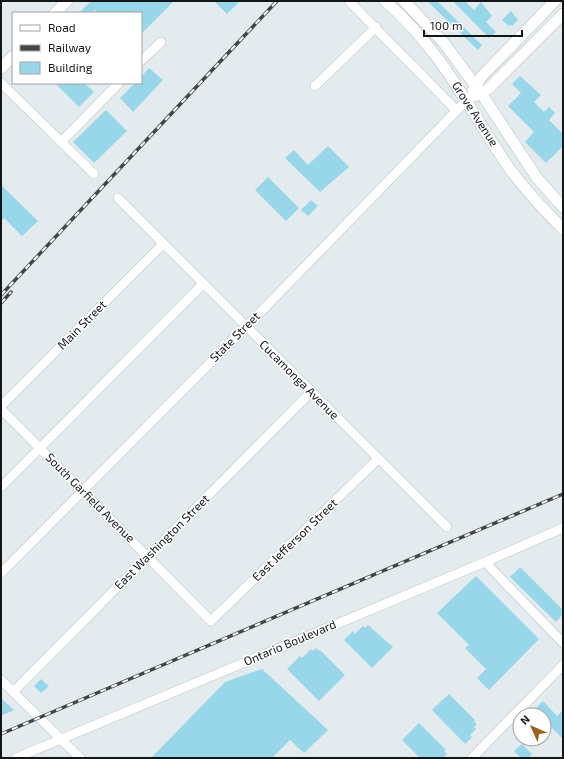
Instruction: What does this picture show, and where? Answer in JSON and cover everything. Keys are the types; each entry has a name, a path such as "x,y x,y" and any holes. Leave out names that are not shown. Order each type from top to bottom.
{"main road":[{"name":"Grove Avenue","path":"385,1 422,38 467,100 514,174 540,206 563,229"},
{"name":"Grove Avenue","path":"404,1 433,30 478,90 537,178 563,207"},
{"path":"467,100 478,90 481,77 555,1"},
{"path":"57,12 66,2"},
{"path":"478,90 488,89 563,14"},
{"path":"1,68 12,57"}],"street":[{"path":"349,1 458,111"},
{"path":"315,86 376,27"},
{"path":"142,60 161,42"},
{"path":"1,82 94,174"},
{"path":"62,142 118,84"},
{"name":"State Street","path":"1,573 246,327 458,111 467,100"},
{"name":"Cucamonga Avenue","path":"118,198 447,527"},
{"name":"Main Street","path":"1,406 163,244"},
{"path":"1,487 203,284"},
{"name":"East Washington Street","path":"13,692 311,392"},
{"name":"South Garfield Avenue","path":"1,409 212,621"},
{"name":"East Jefferson Street","path":"212,621 378,459"},
{"name":"Ontario Boulevard","path":"16,758 563,528"},
{"path":"485,562 563,643"},
{"path":"472,758 563,665"},
{"path":"1,680 80,758"}],"building":[{"path":"91,1 174,1 142,33 142,12 97,12 95,10 92,12 80,12"},
{"path":"214,1 240,1 227,14"},
{"path":"427,1 437,1 482,45 478,50"},
{"path":"453,1 465,1 474,10 481,2 492,16 486,22 496,32 489,38"},
{"path":"511,11 518,20 512,26 509,26 502,20"},
{"path":"149,68 163,80 133,112 120,98 134,84 142,84 142,76"},
{"path":"520,76 541,95 534,102 544,112 549,107 555,113 549,120 563,134 563,146 546,163 525,142 534,132 508,106 521,93 512,84"},
{"path":"56,84 85,84 94,92 79,107"},
{"path":"106,110 127,131 94,163 73,142"},
{"path":"328,146 349,167 320,192 285,158 294,150 308,165"},
{"path":"268,177 299,208 286,221 255,190"},
{"path":"1,185 38,221 22,236 4,218 1,221"},
{"path":"311,200 318,206 308,216 301,210"},
{"path":"520,567 563,610 563,614 556,622 510,577"},
{"path":"476,576 539,639 489,690 477,678 486,669 465,648 469,645 437,613"},
{"path":"368,625 393,647 372,668 344,640 353,631 355,634 363,626 365,628"},
{"path":"316,648 319,651 320,650 345,675 319,701 287,669 300,656 302,658 311,649 313,651"},
{"path":"262,669 328,730 304,753 290,740 272,758 151,758 225,682"},
{"path":"41,679 49,686 41,693 34,686"},
{"path":"449,694 475,720 474,722 477,724 474,727 476,729 470,735 472,737 465,744 432,710"},
{"path":"1,698 14,710 1,716"},
{"path":"543,701 549,707 537,707"},
{"path":"563,710 563,739 552,728 552,711 557,716"},
{"path":"419,723 446,750 444,751 447,754 443,758 420,758 402,740"},
{"path":"519,747 525,747 532,754 529,758 521,758 514,751"}],"railway":[{"path":"1,295 277,1"},
{"path":"1,303 11,292"},
{"path":"1,734 563,494"}]}
